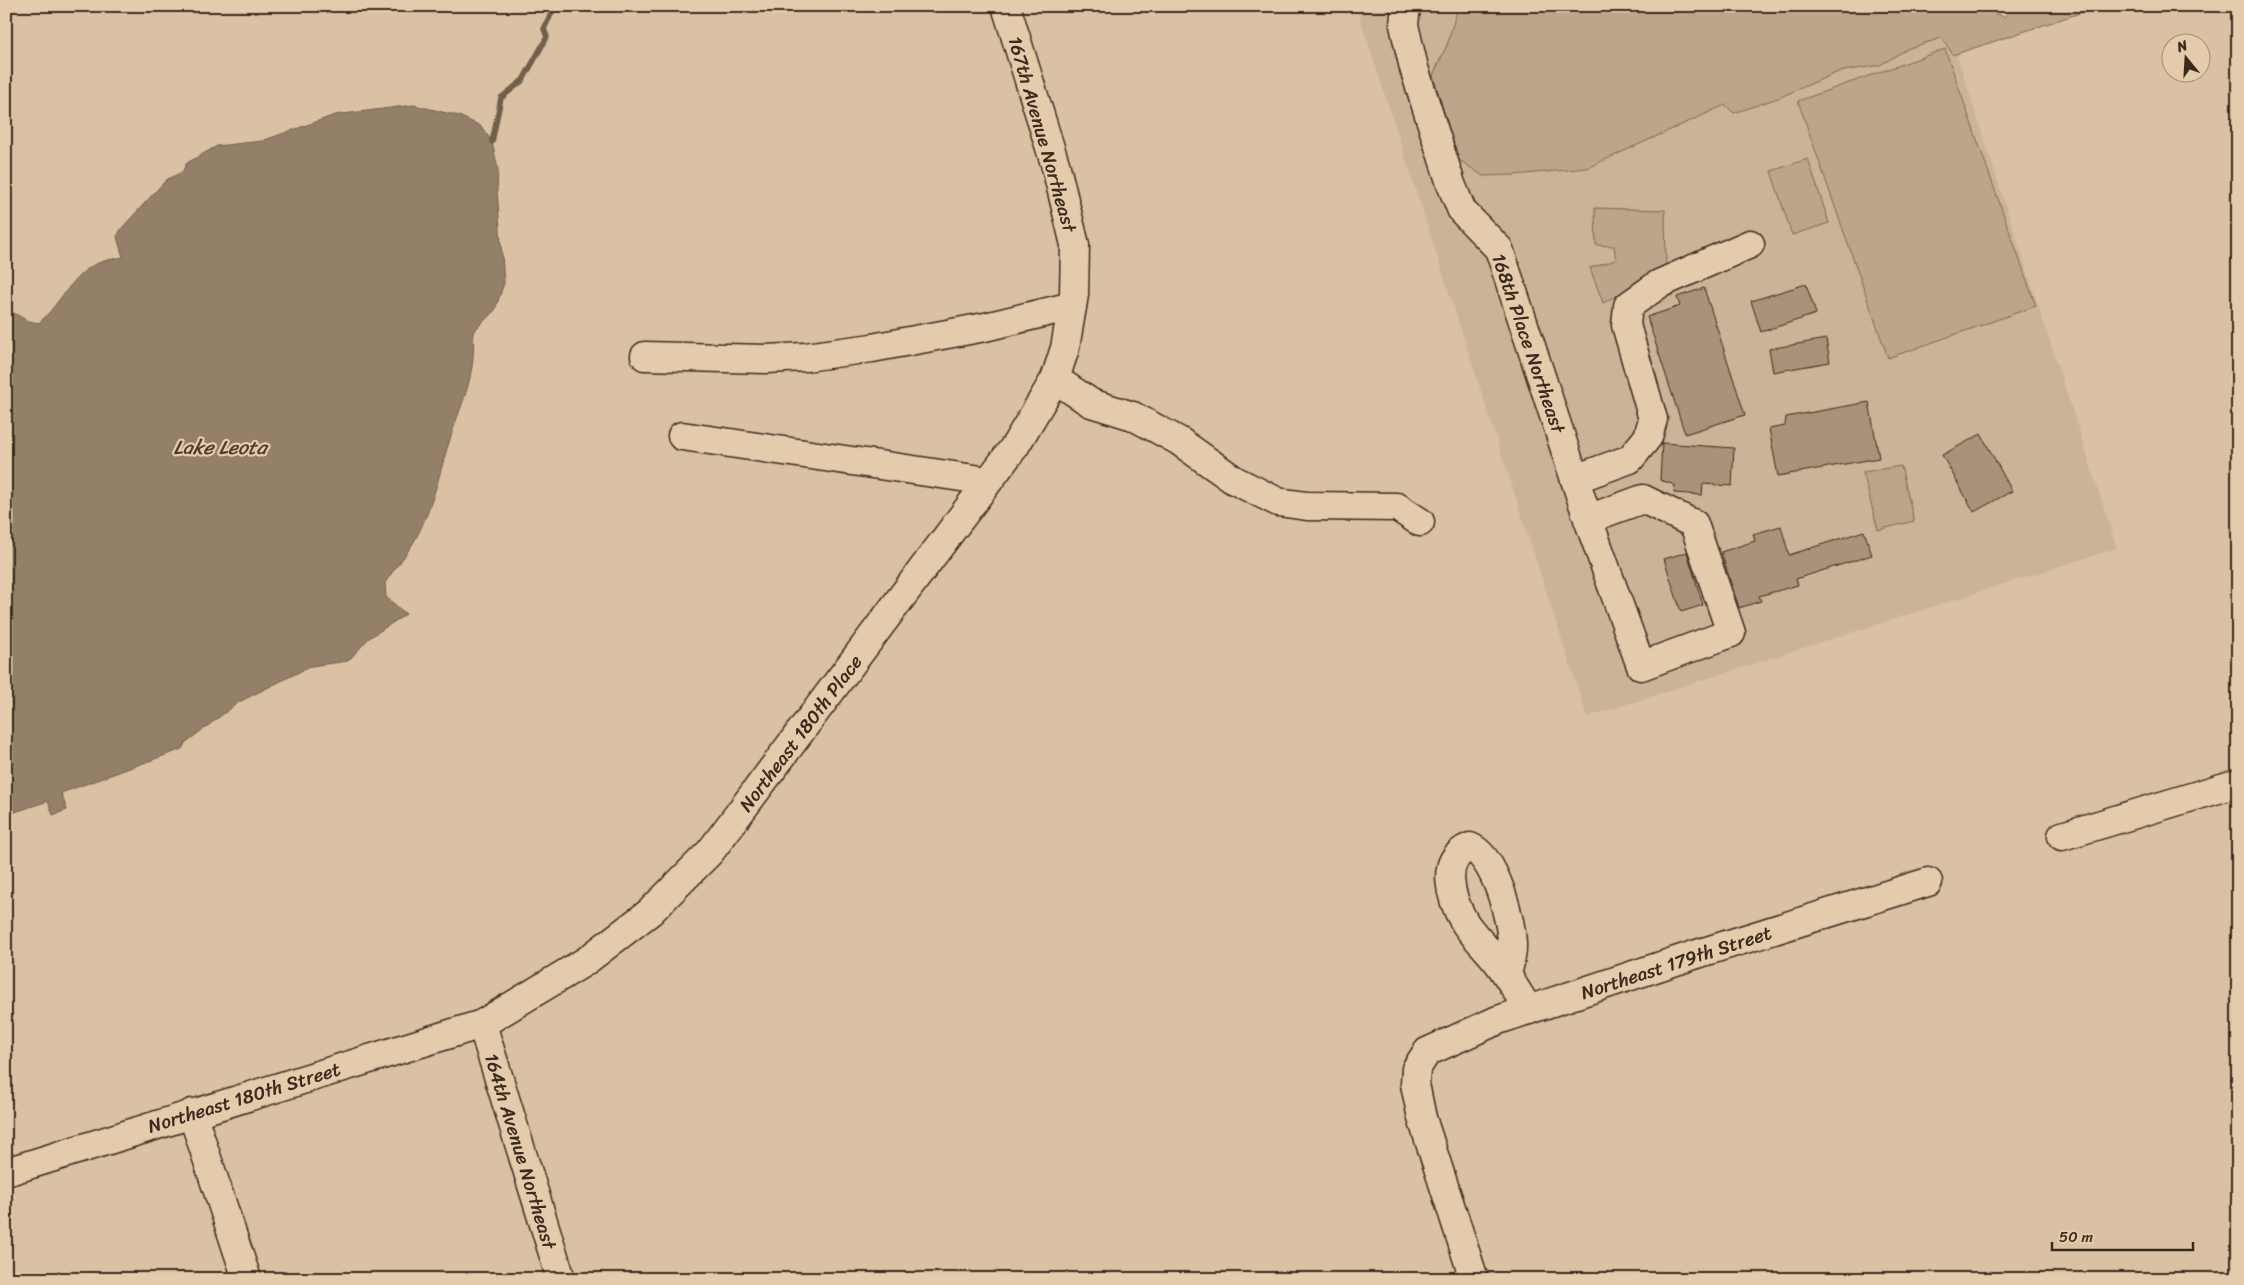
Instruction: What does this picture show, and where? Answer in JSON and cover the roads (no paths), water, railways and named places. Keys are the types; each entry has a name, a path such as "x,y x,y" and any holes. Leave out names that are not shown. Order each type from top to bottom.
{"street":[{"name":"167th Avenue Northeast","path":"1006,6 1056,168 1075,244 1072,306 1065,348 1055,379"},
{"name":"168th Place Northeast","path":"1406,6 1404,25 1414,68 1451,184 1462,211 1499,249 1588,519 1641,666 1731,633 1694,524 1643,499 1588,519"},
{"path":"1575,479 1630,459 1648,437 1653,419 1626,325 1628,306 1660,284 1750,244"},
{"path":"645,356 766,359 806,357 872,348 985,327 1072,306"},
{"path":"1055,379 1091,403 1133,416 1179,441 1234,480 1278,502 1308,506 1397,507 1420,522"},
{"name":"Northeast 180th Place","path":"482,1024 586,961 650,912 710,852 1015,446 1055,379"},
{"path":"682,436 988,481"},
{"path":"2062,836 2238,783"},
{"name":"Northeast 179th Street","path":"1474,1279 1422,1118 1415,1084 1416,1069 1427,1052 1498,1020 1928,882"},
{"path":"1507,975 1529,1010"},
{"name":"Northeast 180th Street","path":"6,1172 482,1024"},
{"name":"164th Avenue Northeast","path":"482,1024 560,1279"},
{"path":"192,1113 247,1279"}],"water":[{"name":"Lake Leota","path":"414,105 459,116 481,126 492,142 498,169 497,190 504,283 495,310 473,332 472,363 468,387 428,512 406,555 385,583 386,597 406,614 369,638 348,661 311,666 239,702 185,743 182,749 61,793 67,810 53,815 48,801 6,815 6,320 12,312 28,321 39,323 88,268 102,262 123,257 117,237 121,229 166,180 182,172 187,163 217,146 262,141 335,115"}],"waterway":[{"path":"492,142 501,98 523,80 547,37 544,29 555,6"}]}
